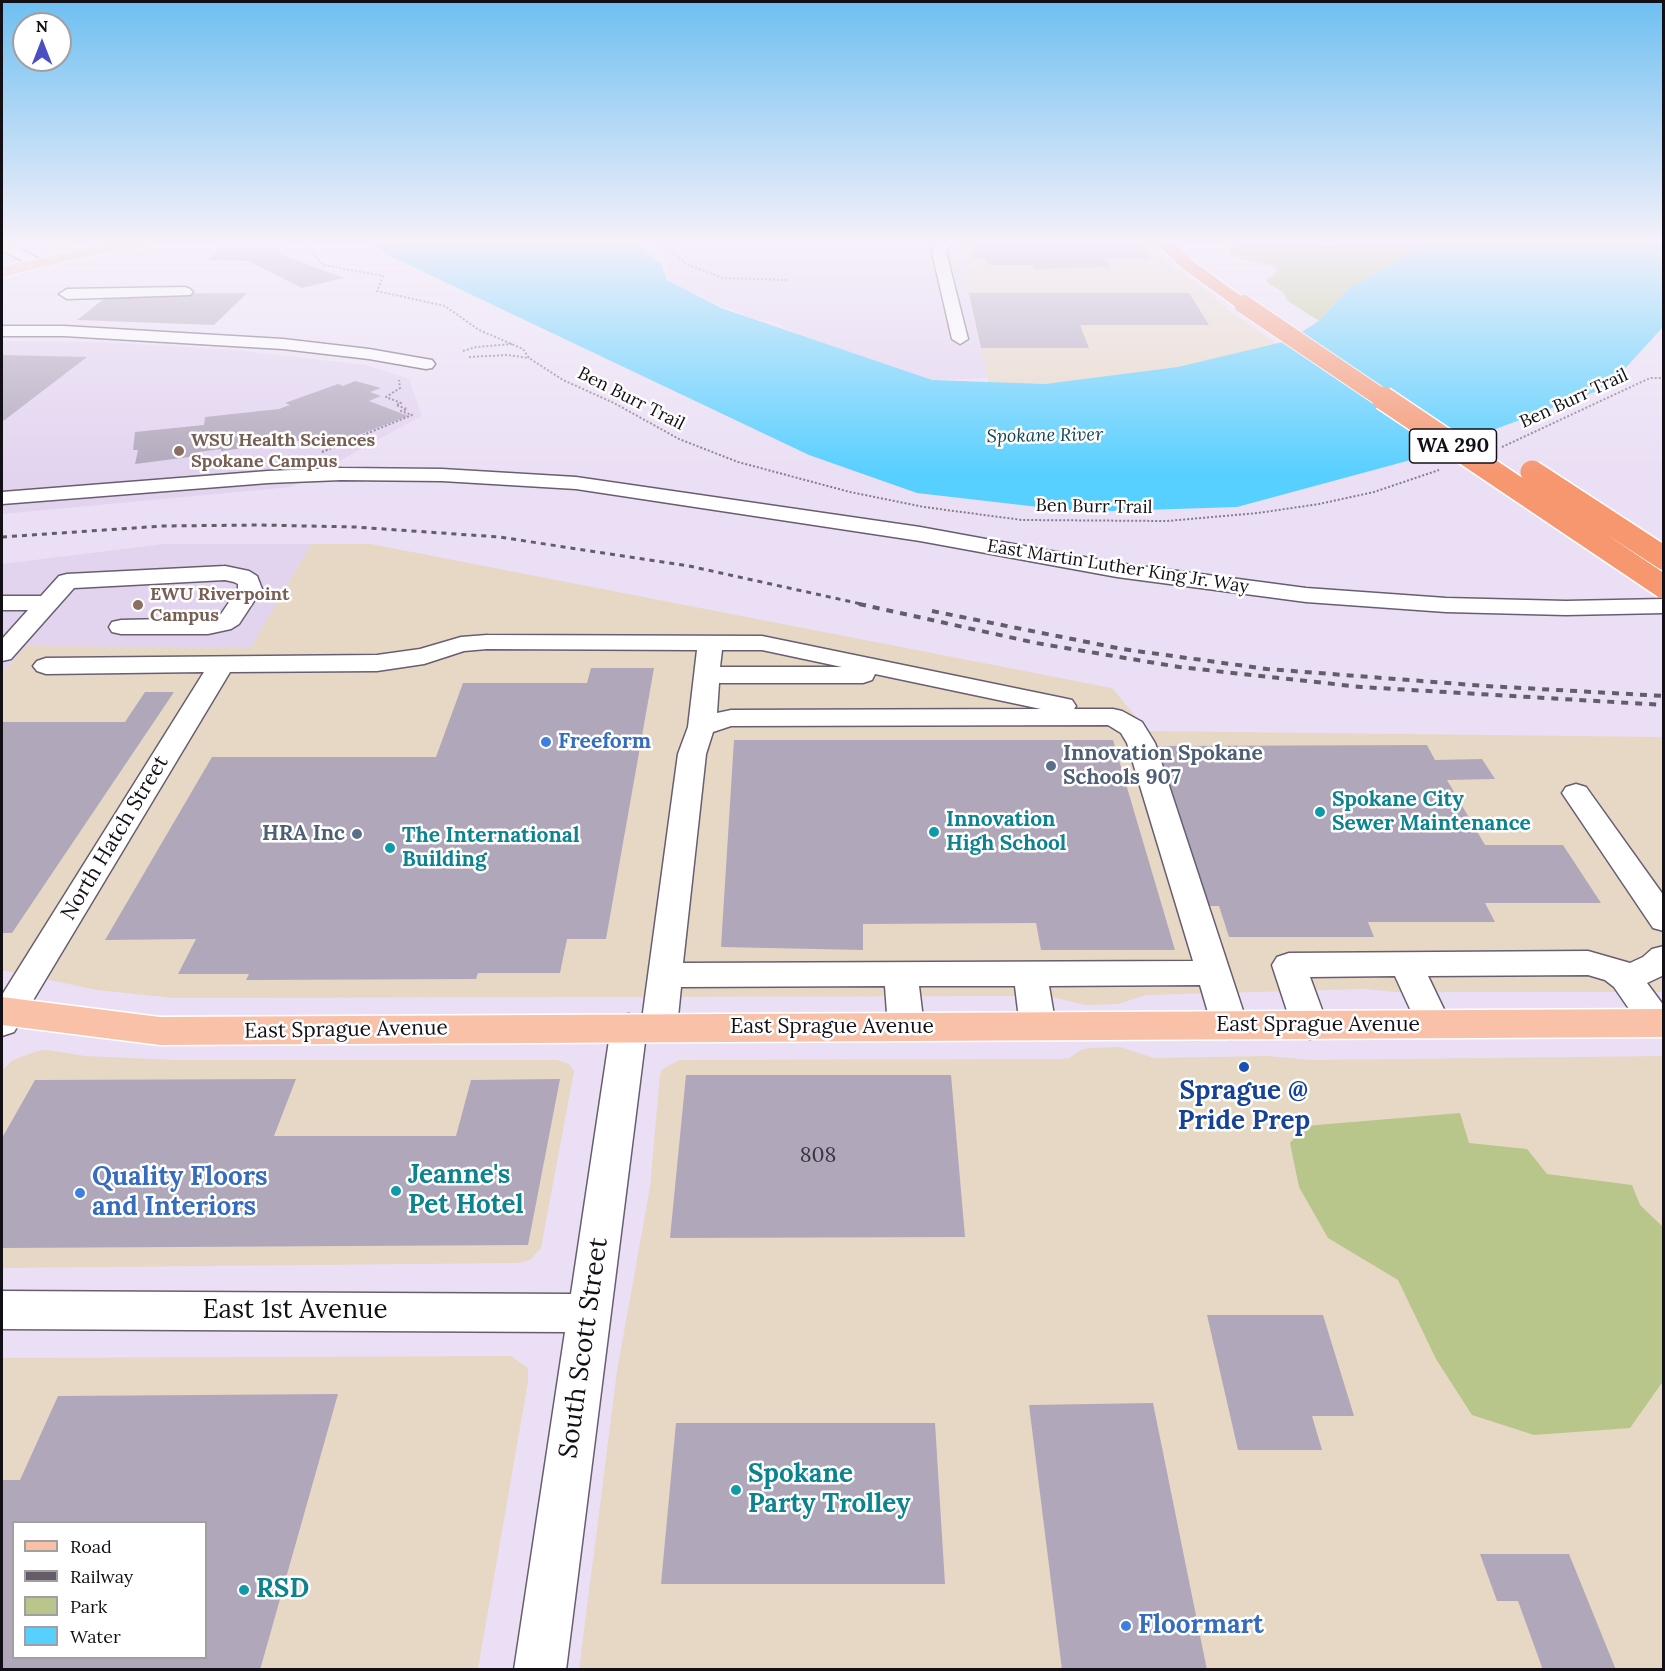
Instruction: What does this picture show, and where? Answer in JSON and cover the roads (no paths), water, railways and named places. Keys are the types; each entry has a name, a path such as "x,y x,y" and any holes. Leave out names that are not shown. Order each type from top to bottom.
{"highway":[{"name":"WA 290","path":"1279,319 1664,587"},
{"name":"WA 290","path":"1294,319 1477,437"},
{"name":"WA 290","path":"1516,462 1664,558"}],"main road":[{"name":"East Sprague Avenue","path":"4,1015 160,1031 1660,1023"}],"street":[{"path":"955,319 960,339"},
{"path":"2,331 146,336 306,346 426,364"},
{"path":"2,339 146,336"},
{"name":"East Martin Luther King Jr. Way","path":"2,489 249,469 358,464 486,468 564,478 576,483"},
{"name":"East Martin Luther King Jr. Way","path":"2,498 330,475 442,475 576,483 920,534 1118,570 1306,595 1446,605 1584,609 1664,606"},
{"path":"2,654 45,603 67,581 225,573 241,576 249,581 250,589 230,619 222,624 208,627 121,627"},
{"path":"2,603 45,603"},
{"path":"46,666 377,663 424,656 461,644 488,642 762,643 924,675 1113,717 1132,728 1141,743 1230,1026"},
{"name":"South Scott Street","path":"540,1670 589,1313 644,1027 666,975 692,754 696,738 702,727 710,643"},
{"name":"North Hatch Street","path":"4,1015 221,665"},
{"path":"707,675 924,675"},
{"path":"702,727 731,718 1113,717"},
{"path":"1576,793 1664,920"},
{"path":"1626,979 1655,965 1664,957"},
{"path":"1310,1026 1289,966 1588,963 1617,971 1626,979 1660,1023"},
{"path":"1406,964 1433,1024"},
{"path":"666,975 1213,973"},
{"path":"1030,974 1038,1027"},
{"path":"901,975 906,1027"},
{"name":"East 1st Avenue","path":"2,1310 589,1313"}],"water":[{"name":"Spokane River","path":"523,319 753,319 932,380 1045,384 1178,367 1287,341 1321,319 1663,319 1663,327 1608,387 1418,458 1237,507 1082,512 917,493 809,455"}],"railway":[{"path":"2,537 163,526 259,525 355,527 499,537 689,566 866,605"},
{"path":"859,604 1036,643 1179,667 1361,687 1664,705"},
{"path":"932,611 1122,649 1267,669 1486,686 1664,696"}],"place":[{"name":"WSU Health Sciences Spokane Campus","path":"179,451"},
{"name":"EWU Riverpoint Campus","path":"138,605"},
{"name":"Freeform","path":"546,742"},
{"name":"Innovation Spokane Schools 907","path":"1051,766"},
{"name":"Spokane City Sewer Maintenance","path":"1320,812"},
{"name":"Innovation High School","path":"934,832"},
{"name":"HRA Inc","path":"357,834"},
{"name":"The International Building","path":"390,848"},
{"name":"Sprague @ Pride Prep","path":"1244,1067"},
{"name":"Jeanne's Pet Hotel","path":"396,1191"},
{"name":"Quality Floors and Interiors","path":"80,1193"},
{"name":"Spokane Party Trolley","path":"736,1490"},
{"name":"RSD","path":"244,1590"},
{"name":"Floormart","path":"1126,1626"}]}
